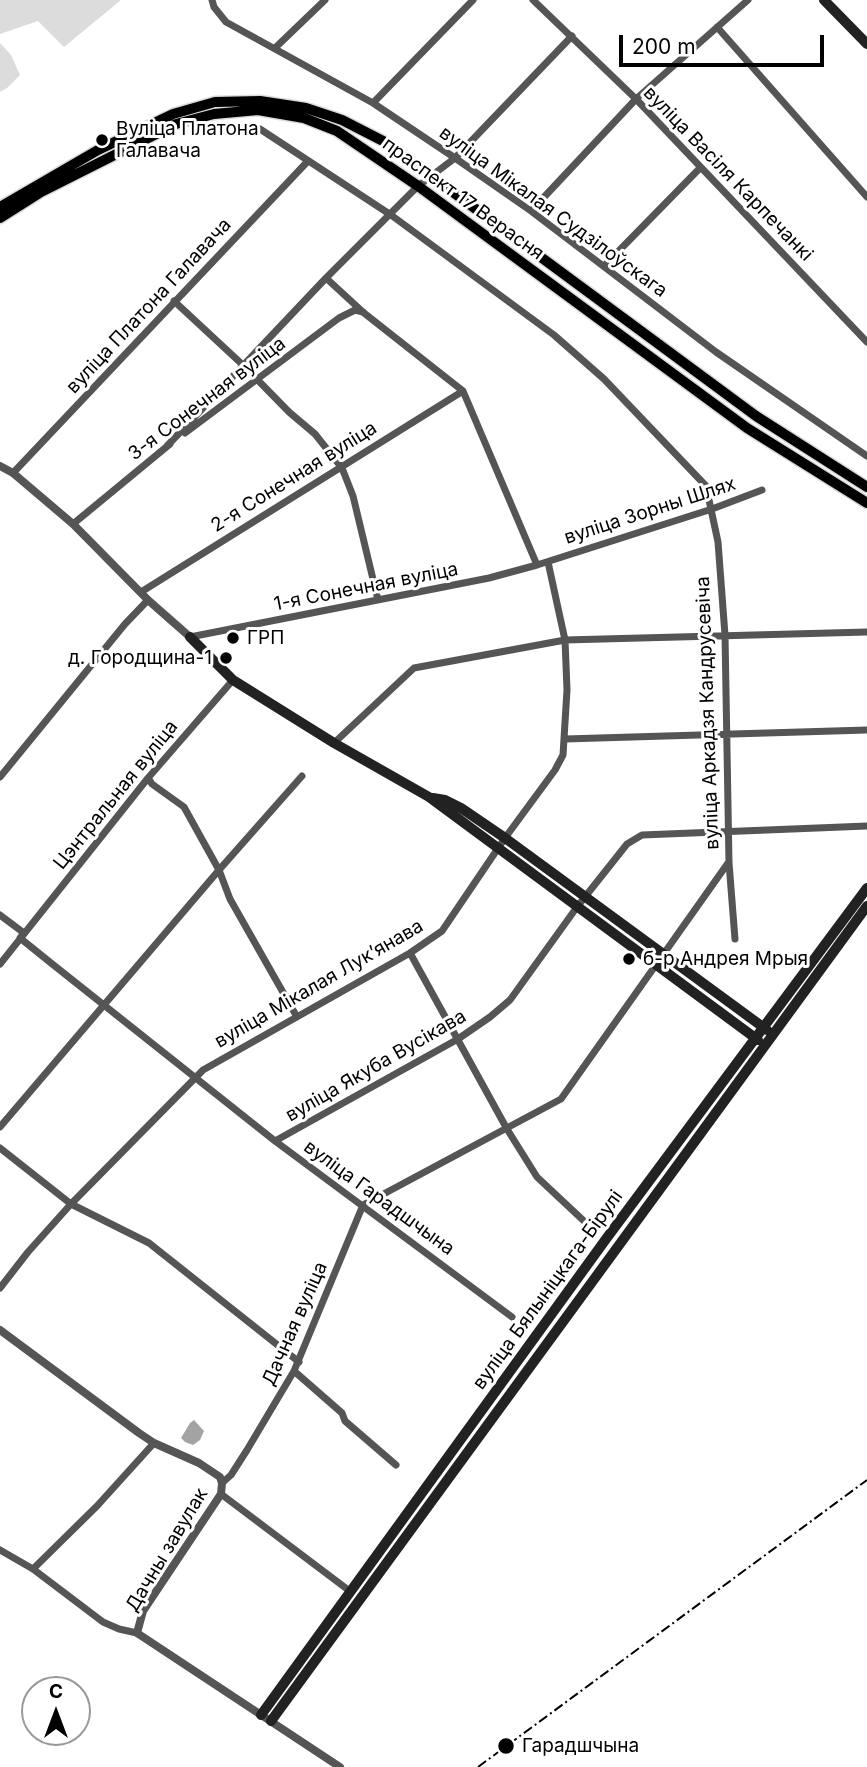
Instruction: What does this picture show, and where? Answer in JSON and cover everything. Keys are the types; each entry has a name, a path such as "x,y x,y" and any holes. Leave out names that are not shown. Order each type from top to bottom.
{"main road":[{"path":"824,0 867,44"},
{"name":"праспект 17 Верасня","path":"0,207 98,150 173,114 215,102 260,101 318,112 342,120 385,142 756,416 867,487"},
{"name":"праспект 17 Верасня","path":"0,218 41,192 176,124 214,114 258,110 304,118 337,131 418,186 747,428 867,503"},
{"path":"190,637 233,680 334,743 429,797 577,906 768,1031"},
{"path":"429,797 445,800 461,808 505,838 584,897 760,1042"},
{"name":"вуліца Бялыніцкага-Бірулі","path":"266,1718 768,1031 867,888"},
{"name":"вуліца Бялыніцкага-Бірулі","path":"768,1031 867,906"},
{"name":"вуліца Бялыніцкага-Бірулі","path":"266,1718 351,1592 606,1239 760,1042"}],"street":[{"path":"275,48 325,0"},
{"path":"373,103 472,0"},
{"name":"вуліца Васіля Карпечанкі","path":"533,0 636,99 867,342"},
{"path":"531,211 636,99 748,0"},
{"name":"вуліца Мікалая Судзілоўскага","path":"213,3 226,22 373,103 455,158 531,211 716,352 867,456"},
{"path":"717,27 867,197"},
{"path":"167,446 326,278 418,186 455,158 572,36"},
{"path":"260,129 391,215 513,303 604,379 706,486 712,509"},
{"name":"вуліца Платона Галавача","path":"13,473 309,161"},
{"path":"604,266 700,168"},
{"path":"326,278 364,313 464,391 537,565"},
{"path":"174,301 320,439 342,468 353,496 378,600"},
{"name":"3-я Сонечная вуліца","path":"73,524 167,446 339,318 355,310 364,313"},
{"name":"2-я Сонечная вуліца","path":"141,592 291,496 342,468 464,391"},
{"path":"0,466 13,473 73,524 148,600 190,637"},
{"name":"вуліца Зорны Шлях","path":"548,562 762,490"},
{"name":"вуліца Аркадзя Кандрусевіча","path":"363,1205 561,1099 729,863 725,635 718,542 712,509"},
{"name":"1-я Сонечная вуліца","path":"190,637 468,583 548,562"},
{"name":"вуліца Мікалая Лукʼянава","path":"0,1289 28,1252 71,1204 203,1070 410,953 442,931 505,838 555,771 563,755 565,640 548,562"},
{"path":"0,777 125,624 148,600"},
{"path":"334,743 414,668 565,640 867,632"},
{"name":"Цэнтральная вуліца","path":"0,964 148,778 233,680"},
{"path":"565,739 867,730"},
{"path":"0,1127 302,776"},
{"path":"148,778 152,784 184,807 219,870 230,900 297,1017"},
{"name":"вуліца Якуба Вусікава","path":"275,1141 458,1039 490,1017 510,1000 577,906 627,844 642,835 867,826"},
{"path":"729,863 735,939"},
{"path":"0,915 103,1006 195,1077"},
{"path":"410,953 507,1129 537,1177 585,1222"},
{"name":"вуліца Гарадшчына","path":"195,1077 275,1141 512,1317"},
{"path":"0,1148 71,1204 149,1243 299,1362"},
{"name":"Дачная вуліца","path":"222,1483 231,1475 277,1403 299,1362 363,1205"},
{"path":"0,1330 154,1443 207,1467 218,1475 222,1483"},
{"path":"294,1371 342,1413 345,1421 396,1465"},
{"path":"33,1569 97,1506 154,1443"},
{"name":"Дачны завулак","path":"137,1633 143,1611 221,1493 222,1483"},
{"path":"221,1493 351,1592"},
{"path":"0,1550 33,1569 103,1622 137,1633 340,1767"}],"shaded area":[{"path":"0,0 121,0 64,47 38,21 0,34"},
{"path":"0,43 11,55 20,75 0,92"},
{"path":"194,1420 204,1431 200,1440 193,1445 181,1438"}],"railway":[{"path":"478,1767 867,1480"}],"place":[{"name":"Вуліца Платона Галавача","path":"102,140"},
{"name":"ГРП","path":"233,638"},
{"name":"д. Городщина-1","path":"226,658"},
{"name":"б-р Андрея Мрыя","path":"629,959"},
{"name":"Гарадшчына","path":"506,1746"}]}
